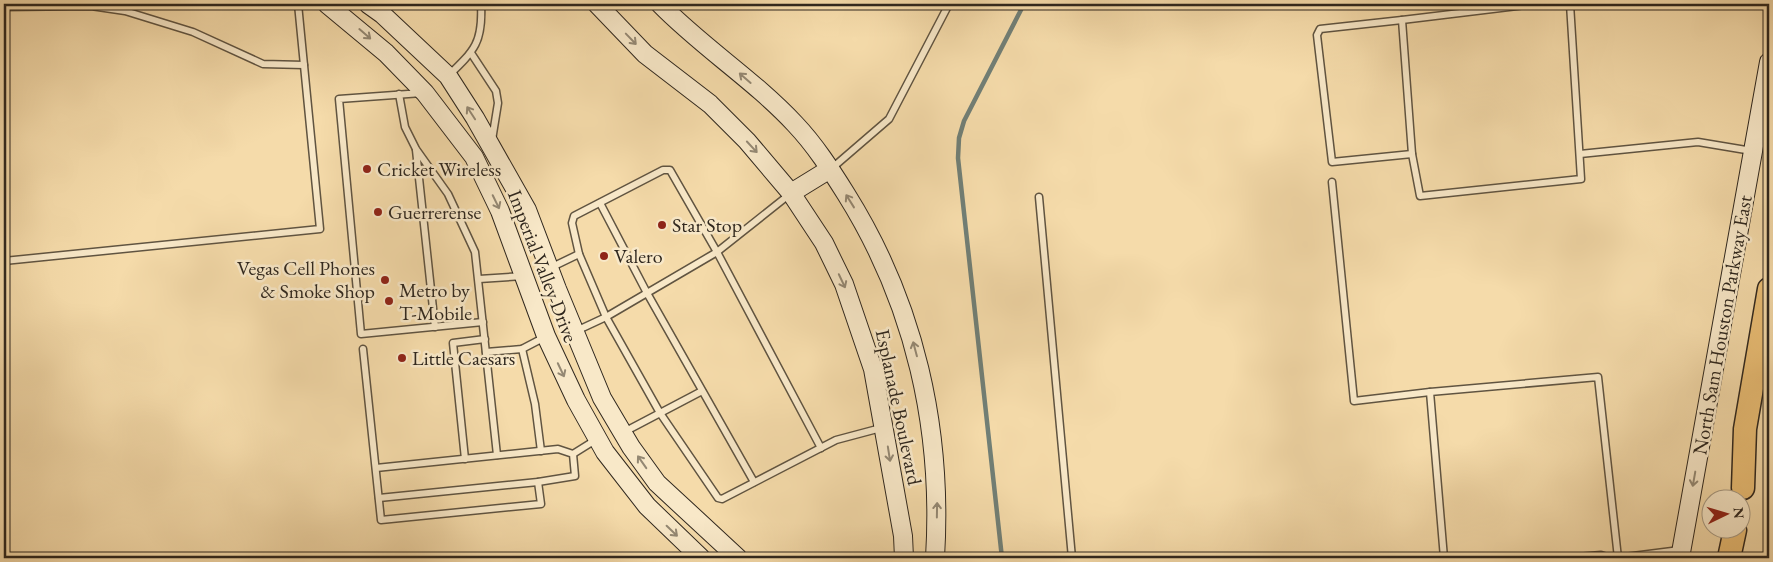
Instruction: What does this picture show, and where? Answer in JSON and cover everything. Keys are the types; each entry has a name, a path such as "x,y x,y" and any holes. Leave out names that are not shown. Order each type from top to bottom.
{"highway":[{"path":"1742,490 1745,429 1769,289"},
{"path":"1743,490 1769,363"},
{"path":"1730,558 1733,540"}],"main road":[{"name":"Imperial Valley Drive","path":"327,4 386,53 426,93 474,157 500,211 546,336 576,400 598,439 647,506 702,558"},
{"name":"Imperial Valley Drive","path":"368,4 382,14 448,76 492,146 527,210 574,332 602,398 622,433 663,490 738,558"},
{"name":"Esplanade Boulevard","path":"597,4 645,54 710,104 766,163 791,193 824,243 844,284 873,369 885,428 904,558"},
{"name":"Esplanade Boulevard","path":"660,4 796,125 830,169 882,259 903,309 915,346 934,445 937,493 935,558"},
{"name":"North Sam Houston Parkway East","path":"1680,554 1769,62"},
{"path":"426,93 448,76"},
{"path":"791,193 830,169"},
{"path":"524,276 549,268"},
{"path":"647,506 663,490"}],"lane":[{"path":"4,261 320,229 298,4"},
{"path":"448,76 472,53 479,39 482,20 481,4"},
{"path":"830,169 889,119 949,4"},
{"path":"1412,154 1332,162 1317,35 1320,29 1535,4"},
{"path":"1402,20 1412,154 1420,196 1582,179 1570,4"},
{"path":"4,7 91,6 125,11 193,32 263,64 304,65"},
{"path":"472,53 496,91 498,103 492,146"},
{"path":"426,93 339,99 361,334 483,322"},
{"path":"399,94 405,127 416,149 448,194 466,230 474,252 479,279 497,455"},
{"path":"1580,154 1698,142 1753,151"},
{"path":"416,149 434,326"},
{"path":"821,448 717,252 670,170 663,170 572,219 579,254 606,317 660,413 718,498 722,499 843,438 885,428"},
{"path":"1332,182 1354,401 1598,376 1617,558 1680,554"},
{"path":"574,332 606,317 717,252 791,193"},
{"path":"1039,197 1072,558"},
{"path":"600,203 647,293 754,482"},
{"path":"549,268 579,254"},
{"path":"479,279 524,276"},
{"path":"486,352 522,349 546,336"},
{"path":"465,459 453,343 485,340"},
{"path":"364,349 381,520 541,504 538,482"},
{"path":"522,349 535,404 540,451"},
{"path":"622,433 702,391"},
{"path":"1430,392 1444,558"},
{"path":"376,468 558,449 573,454 598,439"},
{"path":"379,498 538,482 575,476 573,454"},
{"path":"1566,558 1602,555 1610,558"}],"waterway":[{"path":"1002,558 958,158 959,138 964,121 1024,4"}],"place":[{"name":"Cricket Wireless","path":"367,169"},
{"name":"Guerrerense","path":"378,212"},
{"name":"Star Stop","path":"662,225"},
{"name":"Valero","path":"604,256"},
{"name":"Vegas Cell Phones & Smoke Shop","path":"385,280"},
{"name":"Metro by T-Mobile","path":"389,301"},
{"name":"Little Caesars","path":"402,358"}]}
